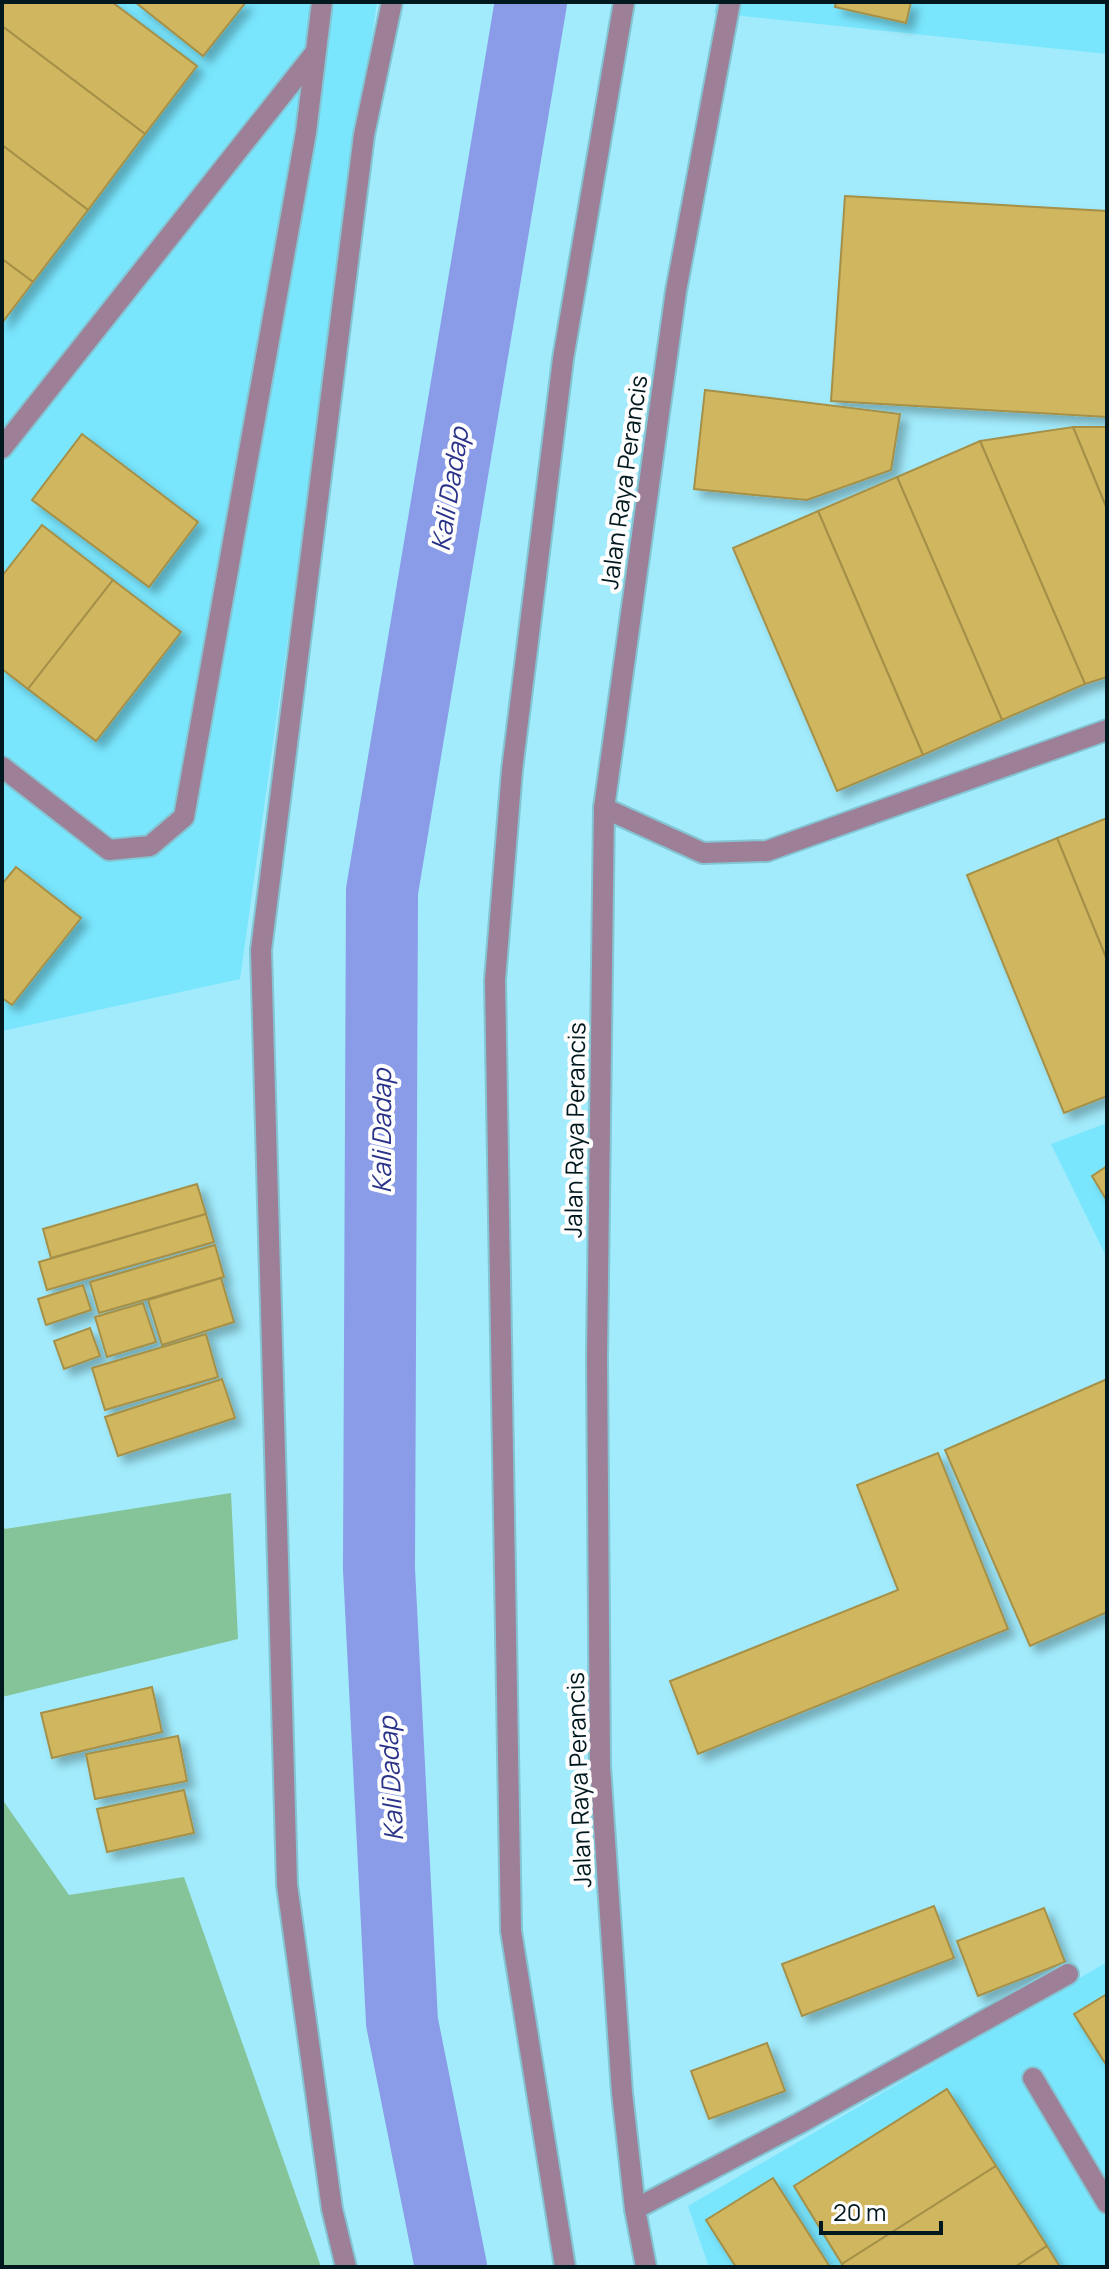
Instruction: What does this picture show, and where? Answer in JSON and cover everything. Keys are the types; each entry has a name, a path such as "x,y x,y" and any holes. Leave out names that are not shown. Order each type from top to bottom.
{"street":[{"path":"2,767 109,850 150,846 184,817 306,132 322,2"},
{"path":"346,2267 332,2209 287,1885 261,950 364,135 392,2"},
{"path":"565,2267 511,1931 495,980 512,770 563,359 624,2"},
{"name":"Jalan Raya Perancis","path":"646,2267 635,2209 622,2093 600,1766 597,1357 604,808 676,291 730,2"},
{"path":"2,448 315,53"},
{"path":"604,808 703,853 767,851 1107,730"},
{"path":"635,2209 800,2123 1068,1974"},
{"path":"1033,2078 1107,2203"}],"shaded area":[{"path":"2,2 377,2 240,979 2,1031"},
{"path":"717,2 1107,2 1107,54 714,13"},
{"path":"1107,1123 1107,1258 1051,1144"},
{"path":"1107,1962 1107,2267 709,2267 688,2206"}],"green space":[{"path":"231,1493 238,1639 2,1697 2,1523 5,1529"},
{"path":"2,1799 69,1895 184,1877 321,2267 2,2267"}],"building":[{"path":"2,2 112,2 197,66 145,134 2,26"},
{"path":"135,2 246,2 203,56"},
{"path":"836,2 911,2 906,23 835,7"},
{"path":"2,26 145,134 88,210 2,145"},
{"path":"2,145 88,210 33,282 2,259"},
{"path":"845,196 1107,211 1107,417 831,401"},
{"path":"2,259 33,282 2,323"},
{"path":"705,390 900,414 891,470 807,500 694,489"},
{"path":"1073,427 1107,427 1107,509"},
{"path":"1073,427 1107,509 1107,677 1085,684 980,441"},
{"path":"82,434 198,522 149,587 32,500"},
{"path":"980,441 1085,684 1002,720 897,477"},
{"path":"897,477 1002,720 923,755 818,511"},
{"path":"818,511 923,755 837,791 733,548"},
{"path":"42,525 113,580 28,689 2,669 2,576"},
{"path":"113,580 181,632 96,741 28,689"},
{"path":"1107,818 1107,960 1057,838"},
{"path":"1057,838 1107,960 1107,1096 1064,1113 967,875"},
{"path":"16,867 81,918 12,1005 2,998 2,884"},
{"path":"1107,1166 1107,1201 1092,1176"},
{"path":"197,1184 206,1214 51,1258 43,1229"},
{"path":"206,1214 214,1242 47,1290 39,1262"},
{"path":"215,1245 224,1277 99,1313 90,1282"},
{"path":"221,1278 234,1322 162,1345 148,1300"},
{"path":"83,1285 91,1310 46,1325 38,1299"},
{"path":"143,1303 156,1342 107,1357 95,1317"},
{"path":"90,1328 100,1356 64,1369 54,1341"},
{"path":"206,1334 218,1377 105,1410 92,1368"},
{"path":"222,1379 235,1418 118,1456 105,1417"},
{"path":"1107,1379 1107,1612 1030,1646 945,1450"},
{"path":"938,1453 1008,1629 698,1754 670,1681 898,1590 857,1485"},
{"path":"152,1687 162,1732 52,1758 41,1713"},
{"path":"178,1736 187,1781 95,1799 86,1754"},
{"path":"184,1790 194,1833 107,1852 97,1809"},
{"path":"934,1906 954,1958 802,2016 782,1964"},
{"path":"1044,1908 1065,1962 978,1996 957,1941"},
{"path":"1107,1994 1107,2066 1074,2014"},
{"path":"767,2043 785,2091 709,2119 691,2071"},
{"path":"947,2089 996,2166 842,2264 794,2186"},
{"path":"996,2166 1047,2246 1015,2267 844,2267 842,2264"},
{"path":"773,2178 830,2267 736,2267 706,2220"},
{"path":"1047,2246 1060,2267 1015,2267"}],"waterway":[{"name":"Kali Dadap","path":"451,2267 402,2022 379,1569 382,891 531,2"}]}
